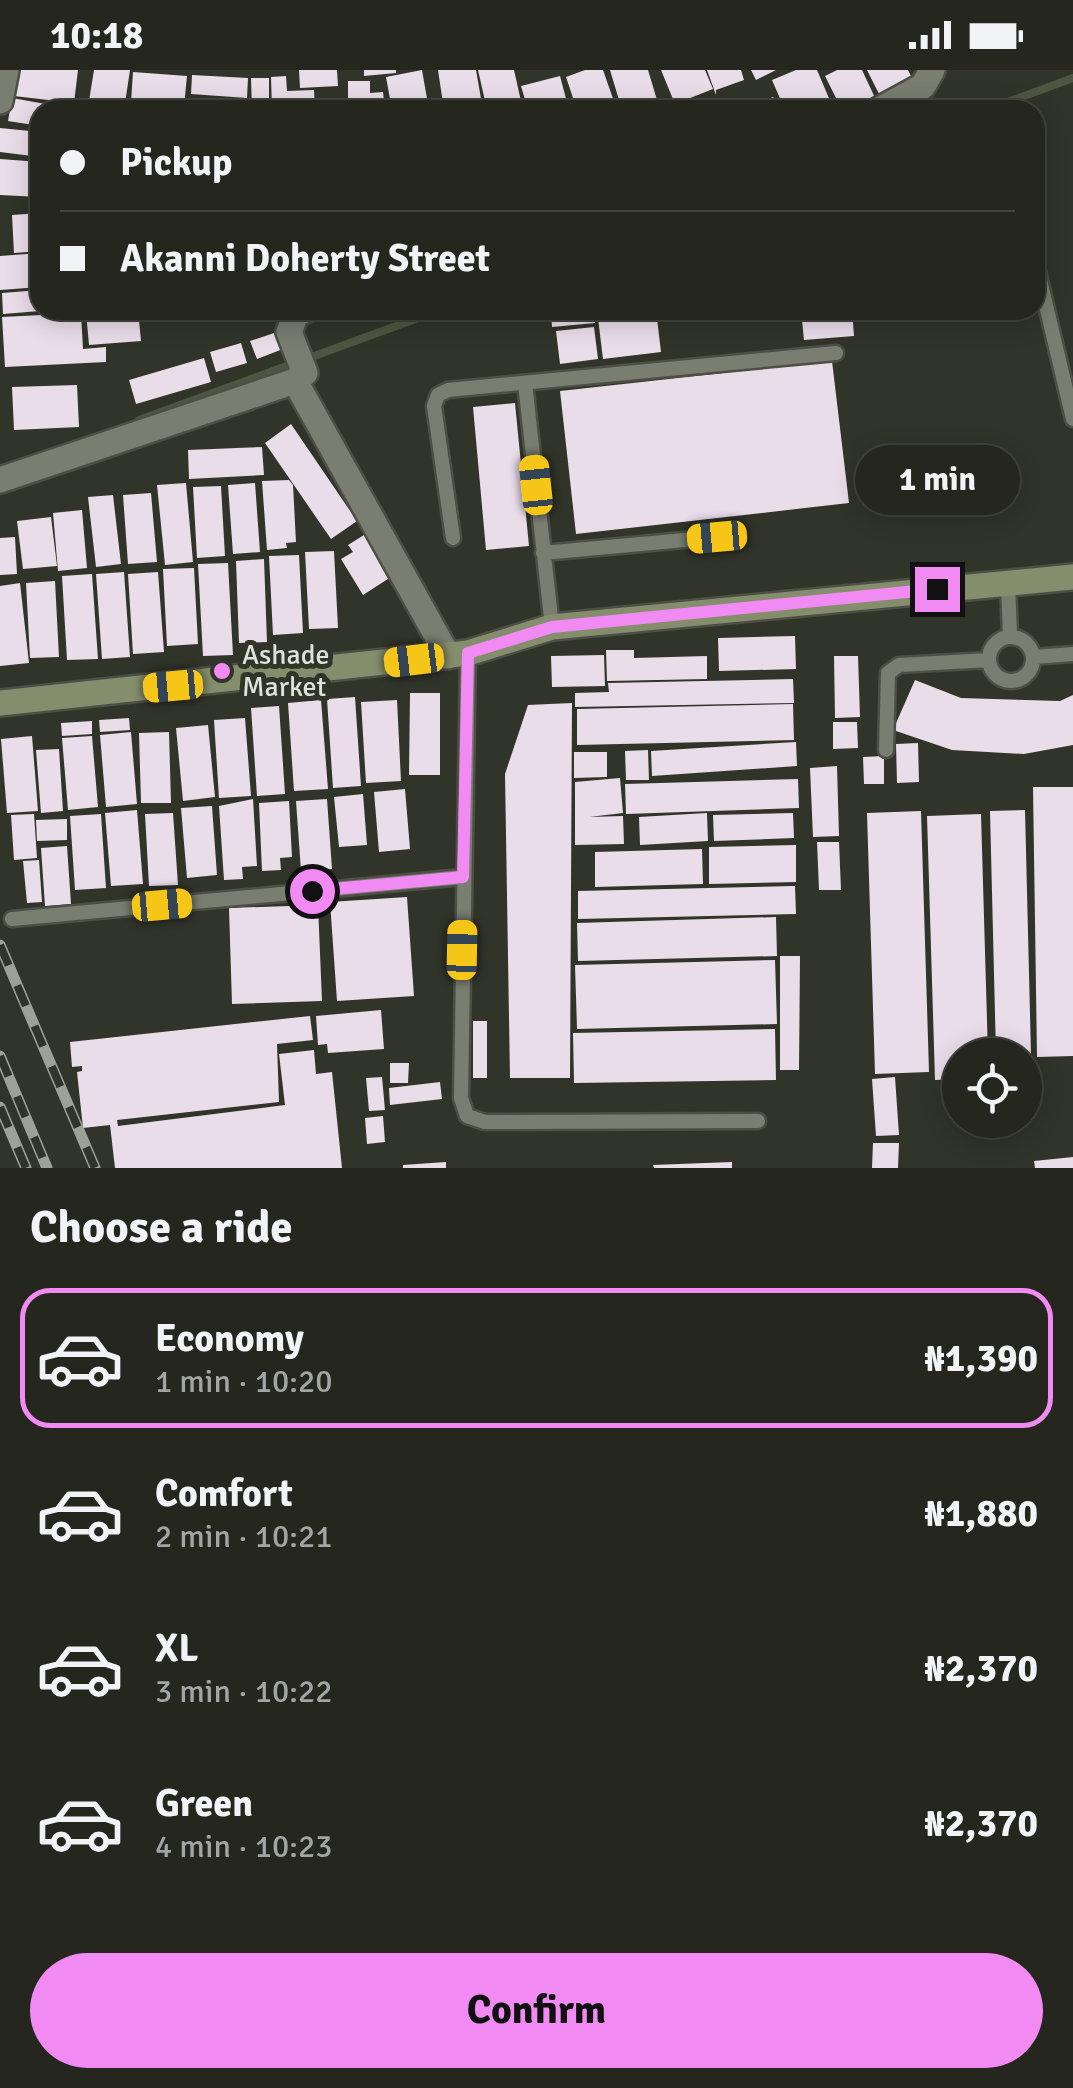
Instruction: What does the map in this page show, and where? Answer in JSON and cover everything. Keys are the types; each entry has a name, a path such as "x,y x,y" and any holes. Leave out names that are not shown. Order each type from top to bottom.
{"street":[{"path":"0,102 6,70"},
{"path":"897,100 923,86 932,70"},
{"path":"293,320 288,332 298,373 458,654"},
{"path":"0,480 298,373"},
{"path":"0,703 458,654 552,627 1073,577"}],"lane":[{"path":"1045,301 1073,420"},
{"path":"453,538 434,406 438,395 525,383 836,354"},
{"path":"525,383 552,627"},
{"path":"543,553 717,537"},
{"path":"1008,583 1010,636"},
{"path":"1010,636 1026,642 1034,657 1028,673 1012,681 996,675 989,660 994,644 1010,636"},
{"path":"458,654 463,877 461,1098 468,1116 486,1122 758,1121"},
{"path":"1034,657 1073,654"},
{"path":"886,750 888,673 899,665 989,660"},
{"path":"12,920 463,877"}],"building":[{"path":"17,70 78,70 74,100 14,96"},
{"path":"94,70 130,70 126,100 89,100"},
{"path":"299,70 337,70 338,86 300,88"},
{"path":"364,70 396,70 396,73 364,76"},
{"path":"422,70 427,100 390,100 386,77"},
{"path":"438,70 476,70 481,100 442,100"},
{"path":"478,70 514,70 521,100 485,100"},
{"path":"585,70 603,70 614,100 574,100 566,77"},
{"path":"610,70 648,70 657,100 619,100"},
{"path":"661,70 705,70 713,89 685,100 673,100"},
{"path":"707,70 741,70 744,80 716,90 716,95"},
{"path":"751,70 776,70 756,80"},
{"path":"796,70 817,70 830,100 781,100 772,80"},
{"path":"837,70 862,70 876,100 837,100 825,76"},
{"path":"867,70 908,70 913,80 880,96"},
{"path":"133,72 187,76 185,100 131,100"},
{"path":"192,75 248,78 247,98 191,94"},
{"path":"286,76 287,91 314,90 314,100 272,100 271,77"},
{"path":"560,76 566,100 525,100 521,86"},
{"path":"251,78 269,78 269,100 252,100"},
{"path":"348,81 370,81 370,93 383,92 384,100 348,100"},
{"path":"12,98 30,101 30,124 8,121"},
{"path":"0,128 30,131 30,156 0,152"},
{"path":"0,159 30,161 30,196 0,195"},
{"path":"30,214 30,252 14,253 12,215"},
{"path":"30,254 30,288 0,290 0,256"},
{"path":"30,291 30,312 3,314 2,293"},
{"path":"2,317 81,320 83,349 106,347 106,362 5,367"},
{"path":"87,320 139,320 141,341 89,345"},
{"path":"552,320 595,320 595,323 552,327"},
{"path":"598,320 657,320 661,352 603,359"},
{"path":"802,320 853,320 854,336 804,340"},
{"path":"594,327 598,359 560,364 556,331"},
{"path":"277,332 283,349 257,359 250,341"},
{"path":"241,343 247,363 216,372 210,352"},
{"path":"204,358 211,382 136,404 129,380"},
{"path":"832,361 849,503 576,534 560,391"},
{"path":"77,385 79,427 14,430 12,387"},
{"path":"515,403 529,546 486,550 473,407"},
{"path":"291,424 357,521 331,539 265,443"},
{"path":"262,447 264,475 189,479 188,450"},
{"path":"289,480 293,485 296,542 286,543 287,548 267,550 262,481"},
{"path":"186,483 193,562 165,565 157,485"},
{"path":"255,483 260,552 233,554 228,485"},
{"path":"221,486 225,556 197,558 193,487"},
{"path":"151,493 157,562 128,564 123,495"},
{"path":"113,495 121,564 96,567 88,497"},
{"path":"82,510 87,568 58,571 53,513"},
{"path":"51,517 57,566 23,569 17,521"},
{"path":"364,535 391,577 363,595 341,559 353,552 348,545"},
{"path":"15,537 17,574 0,575 0,538"},
{"path":"334,551 338,628 309,629 305,552"},
{"path":"299,555 303,633 273,635 269,556"},
{"path":"264,559 267,642 239,643 236,561"},
{"path":"228,563 233,655 203,656 198,564"},
{"path":"194,568 198,644 167,646 163,569"},
{"path":"124,572 130,657 102,659 96,574"},
{"path":"158,572 164,652 133,654 128,574"},
{"path":"92,574 98,659 67,660 62,576"},
{"path":"55,581 59,657 30,658 26,583"},
{"path":"20,583 29,663 0,666 0,586"},
{"path":"795,636 796,669 719,671 718,638"},
{"path":"606,650 634,650 634,658 707,656 707,679 607,681"},
{"path":"604,655 605,686 552,687 551,656"},
{"path":"834,656 858,656 860,717 835,718"},
{"path":"793,679 794,703 575,707 575,693 609,692 608,683"},
{"path":"915,680 961,698 1060,701 1073,695 1073,745 1024,754 952,750 893,730"},
{"path":"410,693 440,693 440,775 409,775"},
{"path":"355,697 361,786 333,788 327,699"},
{"path":"321,700 328,789 294,791 288,703"},
{"path":"397,700 401,781 366,783 361,702"},
{"path":"572,703 570,1078 510,1078 505,774 528,705"},
{"path":"793,704 794,740 577,745 577,709"},
{"path":"279,706 285,794 257,796 251,708"},
{"path":"129,718 130,730 100,732 99,720"},
{"path":"245,718 251,796 219,798 214,720"},
{"path":"92,721 92,734 62,736 61,723"},
{"path":"833,722 857,722 858,748 833,749"},
{"path":"208,725 215,797 183,801 176,728"},
{"path":"131,732 137,804 106,807 100,735"},
{"path":"169,732 171,803 141,803 139,733"},
{"path":"32,736 38,811 7,813 1,739"},
{"path":"92,736 98,807 68,810 62,738"},
{"path":"796,742 797,766 652,776 651,751"},
{"path":"918,743 919,782 897,783 896,744"},
{"path":"59,749 63,811 41,813 36,750"},
{"path":"648,750 649,780 626,780 625,751"},
{"path":"574,752 607,752 607,777 574,778"},
{"path":"884,756 884,784 864,784 863,757"},
{"path":"837,766 839,836 813,837 810,768"},
{"path":"620,778 623,813 589,817 623,816 624,844 575,845 575,782"},
{"path":"798,779 799,808 626,814 625,784"},
{"path":"1033,787 1073,787 1073,1056 1042,1057 1042,1038 1037,1038"},
{"path":"405,789 410,849 379,852 374,792"},
{"path":"363,794 367,845 339,847 334,797"},
{"path":"253,799 257,866 242,867 243,879 224,880 219,806"},
{"path":"327,799 332,869 301,871 296,801"},
{"path":"289,801 292,857 280,858 281,870 262,871 259,803"},
{"path":"212,806 217,875 187,878 181,808"},
{"path":"137,810 143,884 111,886 105,813"},
{"path":"1025,810 1031,1038 996,1038 990,811"},
{"path":"921,811 929,1072 875,1074 867,813"},
{"path":"173,813 178,885 149,886 145,814"},
{"path":"707,813 708,841 640,845 639,817"},
{"path":"793,813 794,838 714,841 713,815"},
{"path":"34,814 37,858 14,860 11,815"},
{"path":"101,814 106,888 75,890 70,816"},
{"path":"981,814 988,1038 942,1038 942,1080 935,1080 927,816"},
{"path":"67,819 67,840 37,841 36,820"},
{"path":"817,842 839,842 841,890 819,890"},
{"path":"796,845 796,882 709,884 709,847"},
{"path":"67,846 71,904 45,906 41,848"},
{"path":"702,849 703,884 595,887 595,852"},
{"path":"39,860 42,902 27,903 23,861"},
{"path":"795,886 796,914 578,919 578,891"},
{"path":"407,897 414,996 337,1001 330,902"},
{"path":"318,905 322,1001 232,1004 229,908"},
{"path":"776,917 777,956 578,961 577,923"},
{"path":"780,956 800,956 799,1070 780,1070"},
{"path":"775,960 777,1024 577,1029 575,965"},
{"path":"381,1010 384,1049 328,1053 327,1044 318,1045 316,1016"},
{"path":"310,1016 313,1040 277,1044 279,1102 117,1120 118,1126 285,1105 279,1054 314,1050 316,1074 332,1072 342,1168 115,1168 110,1125 83,1128 77,1072 82,1071 82,1066 72,1067 70,1042"},
{"path":"473,1021 487,1021 487,1078 473,1078"},
{"path":"775,1029 776,1080 574,1083 573,1033"},
{"path":"390,1063 409,1063 408,1083 390,1083"},
{"path":"382,1077 385,1110 369,1111 366,1078"},
{"path":"895,1077 899,1135 876,1136 872,1079"},
{"path":"440,1082 442,1099 390,1105 389,1088"},
{"path":"383,1116 385,1142 367,1144 365,1118"},
{"path":"873,1143 899,1143 898,1168 872,1168"},
{"path":"1073,1157 1073,1168 1035,1168 1034,1161"},
{"path":"446,1162 446,1168 403,1168 403,1165"},
{"path":"732,1162 732,1168 653,1165"}],"waterway":[{"path":"1013,100 1073,78"},
{"path":"139,420 413,320"}],"railway":[{"path":"0,945 95,1168"},
{"path":"0,1056 47,1168"},
{"path":"0,1107 26,1168"}],"place":[{"name":"Ashade Market","path":"222,671"}],"route":[{"path":"312,891 463,877 468,653 552,627 937,589"}]}
